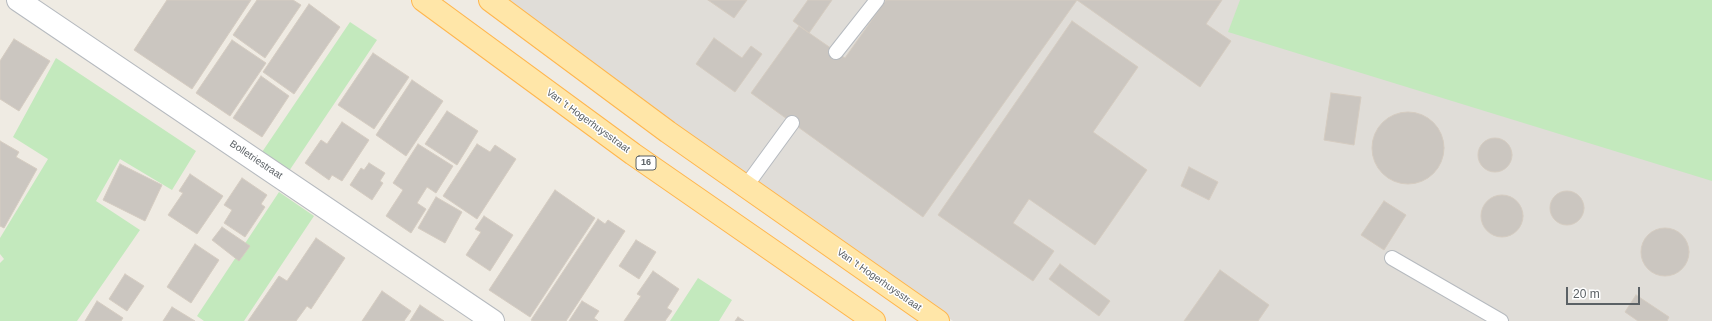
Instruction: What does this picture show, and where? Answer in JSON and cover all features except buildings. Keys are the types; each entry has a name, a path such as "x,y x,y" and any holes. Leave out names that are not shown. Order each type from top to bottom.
{"main road":[{"name":"Van 't Hogerhuysstraat","path":"423,0 633,154 874,321"},
{"name":"Van 't Hogerhuysstraat","path":"490,0 668,132 938,321"}],"street":[{"name":"Bolletriestraat","path":"18,0 493,321"}],"lane":[{"path":"836,52 877,0"},
{"path":"746,186 792,123"},
{"path":"1392,258 1501,321"}],"shaded area":[{"path":"499,0 1712,0 1712,321 953,321"}],"green space":[{"path":"1240,0 1712,0 1712,181 1228,32"},
{"path":"350,22 377,40 287,174 260,155"},
{"path":"56,58 196,151 172,190 120,159 96,201 140,230 77,321 0,321 0,263 4,259 0,254 0,238 48,159 13,137"},
{"path":"279,192 314,216 244,321 204,321 197,316"},
{"path":"698,278 732,300 719,321 670,321"}]}
